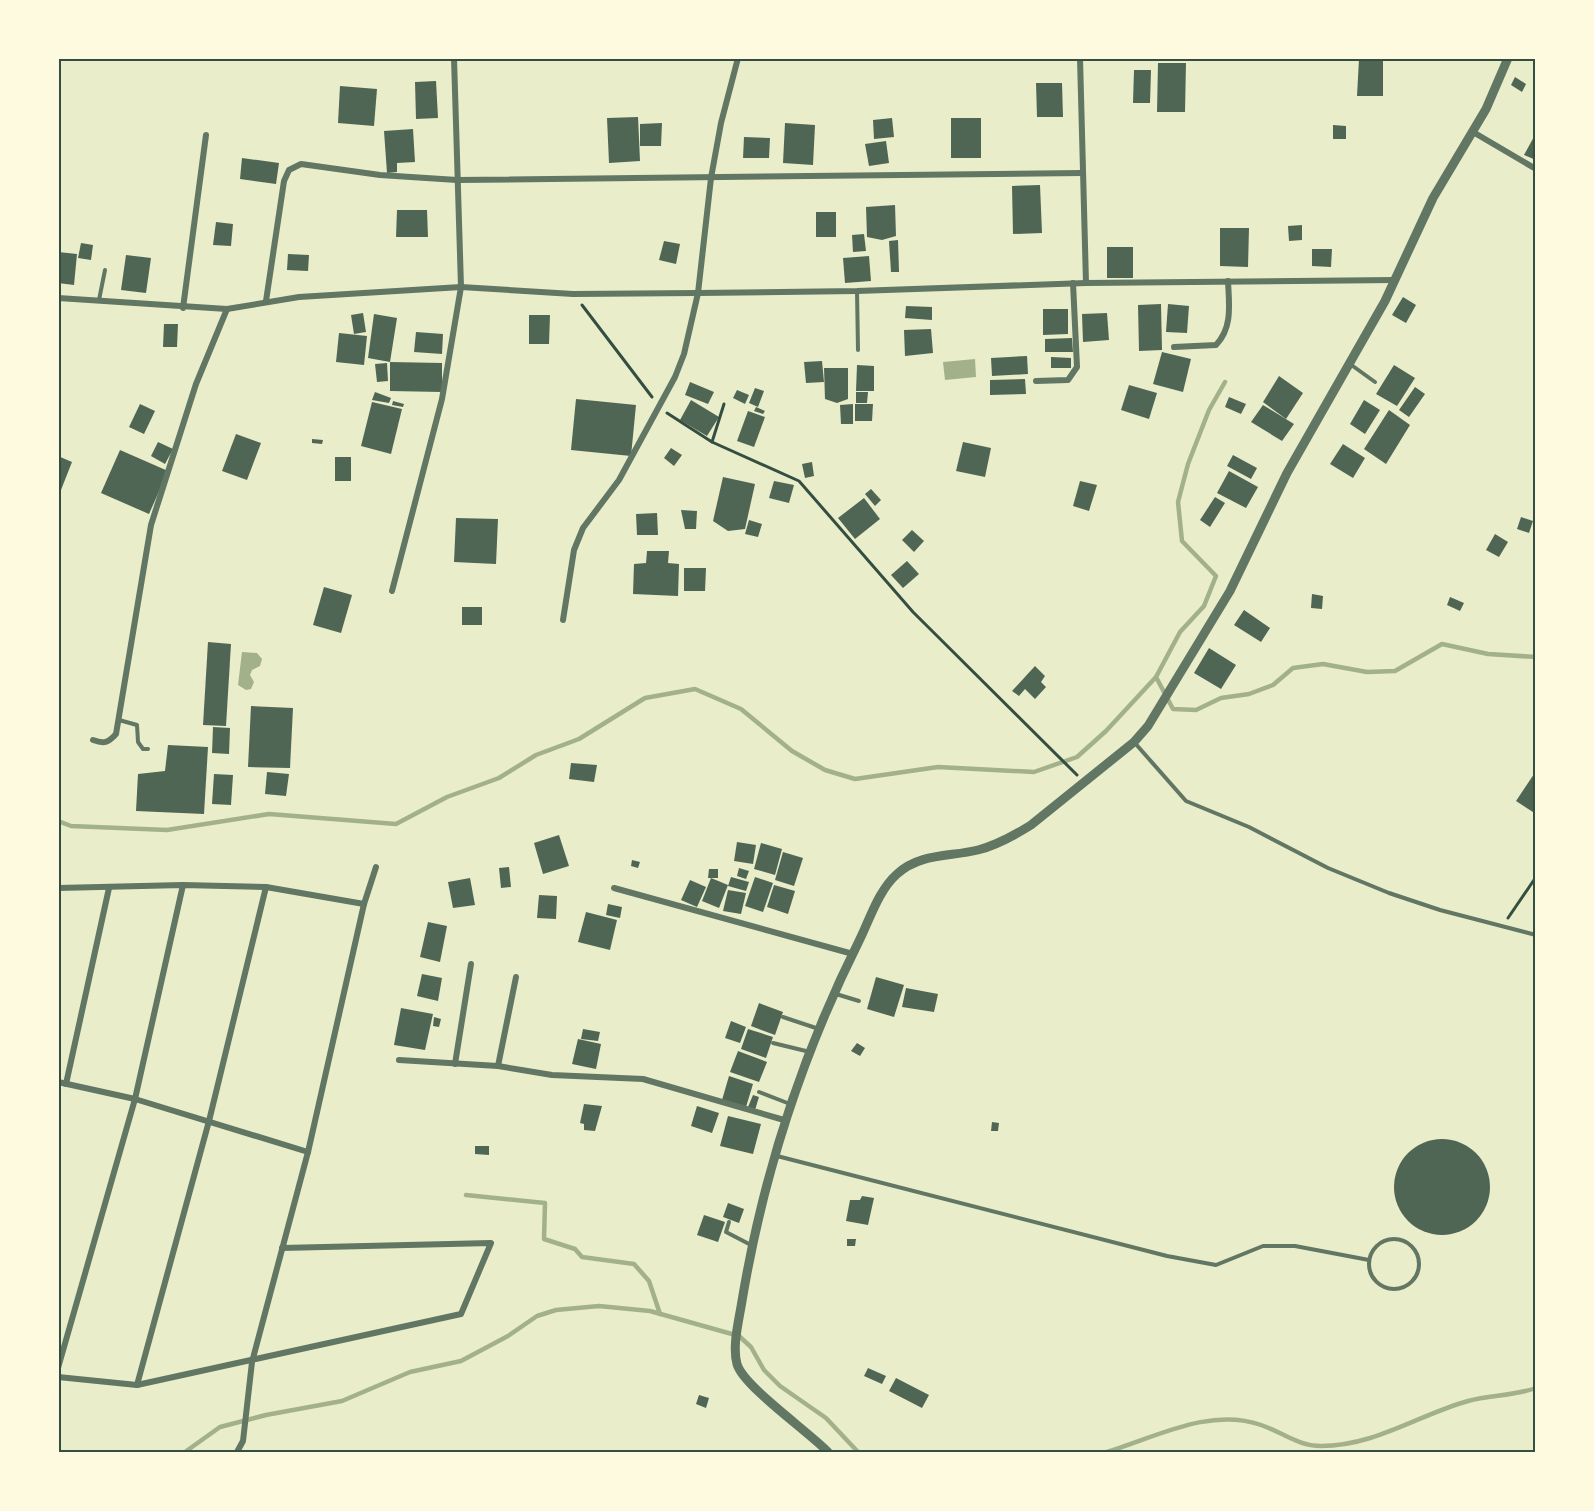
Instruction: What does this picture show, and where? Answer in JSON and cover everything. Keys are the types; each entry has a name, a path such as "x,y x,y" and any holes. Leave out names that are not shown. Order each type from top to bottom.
{"street":[{"path":"392,591 442,399 461,287 454,58"},
{"path":"563,620 574,550 583,528 619,480 659,408 684,354 698,293 711,178 721,123 738,58"},
{"path":"1080,58 1086,283"},
{"path":"828,1452 755,1387 737,1366 736,1348 752,1245 773,1155 784,1120 835,994 885,888 897,874 912,863 930,857 979,850 1012,837 1038,820 1134,742 1162,705 1230,591 1287,473 1395,280 1433,198 1486,110 1508,58"},
{"path":"1473,132 1536,169"},
{"path":"183,308 206,135"},
{"path":"266,302 284,181 289,170 301,164 380,175 457,180 1082,173"},
{"path":"58,298 183,308 227,309 344,293 461,287 573,294 857,291 1073,283 1395,280"},
{"path":"1174,347 1216,345 1223,337 1229,318 1228,281"},
{"path":"1036,381 1068,380 1077,367 1073,283"},
{"path":"93,740 102,744 110,742 116,734 151,525 192,394 227,309"},
{"path":"237,1452 243,1442 252,1362 308,1152 364,904 376,867"},
{"path":"58,888 183,885 266,887 364,904"},
{"path":"58,1368 135,1099 183,885"},
{"path":"137,1385 209,1121 266,887"},
{"path":"66,1084 109,888"},
{"path":"614,888 853,954"},
{"path":"455,1064 471,964"},
{"path":"498,1066 516,977"},
{"path":"399,1060 498,1066 552,1075 643,1079 784,1120"},
{"path":"58,1082 135,1099 308,1152"},
{"path":"58,1377 137,1385 252,1362 461,1314 491,1243 282,1248"}],"lane":[{"path":"99,300 105,270"},
{"path":"857,291 858,350"},
{"path":"1349,364 1376,382"},
{"path":"119,720 137,725 140,746 148,749"},
{"path":"1134,742 1186,801 1249,827 1328,868 1389,893 1440,910 1536,935"},
{"path":"835,994 859,1001"},
{"path":"783,1017 820,1029"},
{"path":"773,1043 810,1052"},
{"path":"759,1092 790,1104"},
{"path":"773,1155 1167,1256 1216,1265 1263,1246 1295,1246 1369,1260"},
{"path":"729,1222 726,1232 729,1235 752,1245"},
{"path":"1396,1239 1412,1246 1416,1253 1418,1268 1410,1282 1404,1286 1388,1288 1375,1280 1371,1273 1369,1260 1380,1243 1396,1239"}],"path":[{"path":"573,294 659,408 712,442 799,482 913,612 1069,765"},
{"path":"712,442 724,404"},
{"path":"1503,925 1536,878"}],"shaded area":[{"path":"975,359 976,377 945,380 943,362"},
{"path":"242,652 257,653 262,659 260,666 252,670 250,675 254,682 251,689 246,690 238,685"}],"building":[{"path":"1383,58 1383,96 1357,96 1359,59"},
{"path":"1158,63 1186,63 1185,112 1157,112"},
{"path":"1134,70 1151,70 1150,103 1133,103"},
{"path":"1515,77 1526,84 1522,92 1511,85"},
{"path":"436,81 438,118 416,119 415,82"},
{"path":"1036,83 1062,83 1063,117 1037,117"},
{"path":"340,86 377,89 374,126 338,123"},
{"path":"638,117 640,161 609,163 607,118"},
{"path":"892,118 894,137 874,139 873,120"},
{"path":"951,118 981,118 981,158 951,158"},
{"path":"662,123 661,146 640,146 640,124"},
{"path":"785,123 815,125 813,165 783,163"},
{"path":"1333,125 1346,126 1346,139 1333,139"},
{"path":"413,129 415,162 397,163 397,172 387,173 384,131"},
{"path":"1536,133 1536,160 1524,155"},
{"path":"744,137 770,138 769,158 743,158"},
{"path":"886,141 889,163 869,166 865,144"},
{"path":"242,158 279,163 276,184 240,179"},
{"path":"1040,185 1042,233 1013,234 1012,186"},
{"path":"895,205 896,236 882,240 867,237 866,207"},
{"path":"397,210 427,210 428,237 396,237"},
{"path":"816,212 836,212 836,237 816,237"},
{"path":"216,222 233,224 231,246 213,245"},
{"path":"1302,225 1302,240 1289,241 1288,226"},
{"path":"1220,228 1249,228 1248,267 1220,266"},
{"path":"864,234 866,251 853,252 852,235"},
{"path":"898,240 899,272 891,272 889,241"},
{"path":"664,241 680,244 676,264 659,260"},
{"path":"81,243 93,245 91,260 78,258"},
{"path":"1107,247 1133,247 1133,278 1107,278"},
{"path":"1312,249 1332,249 1331,267 1312,266"},
{"path":"58,252 77,254 74,285 58,283"},
{"path":"288,254 309,255 308,271 287,270"},
{"path":"126,255 151,258 146,293 121,290"},
{"path":"869,256 871,281 845,283 843,258"},
{"path":"1403,297 1416,305 1406,323 1392,315"},
{"path":"1161,304 1162,350 1139,351 1138,305"},
{"path":"1168,304 1189,306 1187,333 1166,332"},
{"path":"906,306 932,307 932,320 905,318"},
{"path":"1043,309 1068,309 1068,334 1043,335"},
{"path":"363,313 366,332 354,334 351,315"},
{"path":"1107,313 1109,340 1083,342 1082,314"},
{"path":"374,314 397,318 390,362 368,358"},
{"path":"529,315 550,315 549,344 529,344"},
{"path":"164,324 178,324 177,347 163,347"},
{"path":"931,329 933,353 905,356 904,330"},
{"path":"416,332 443,334 442,354 414,352"},
{"path":"339,333 367,336 364,365 336,362"},
{"path":"1072,338 1073,352 1045,352 1045,339"},
{"path":"1162,352 1191,359 1183,392 1153,384"},
{"path":"1027,356 1028,374 992,376 991,358"},
{"path":"1051,357 1071,358 1071,368 1051,368"},
{"path":"822,361 824,382 806,383 804,362"},
{"path":"390,362 442,363 442,392 390,391"},
{"path":"387,363 388,381 377,382 375,364"},
{"path":"857,365 874,366 874,391 856,391"},
{"path":"1394,365 1415,378 1397,406 1376,394"},
{"path":"824,368 848,368 848,399 837,403 825,399"},
{"path":"1279,376 1303,393 1286,419 1263,402"},
{"path":"1025,379 1026,394 990,395 990,380"},
{"path":"690,382 714,392 708,404 685,395"},
{"path":"1129,385 1157,393 1149,419 1121,410"},
{"path":"1415,387 1425,394 1409,417 1399,410"},
{"path":"755,388 764,391 758,407 749,403"},
{"path":"737,390 749,395 745,404 733,398"},
{"path":"375,392 391,398 389,403 372,400"},
{"path":"856,392 868,392 867,403 856,403"},
{"path":"1229,397 1246,404 1241,414 1225,407"},
{"path":"576,399 636,405 631,456 571,450"},
{"path":"691,400 719,417 707,436 680,420"},
{"path":"1364,400 1380,410 1365,434 1350,424"},
{"path":"393,401 404,404 403,407 392,405"},
{"path":"372,402 402,409 391,454 361,446"},
{"path":"140,404 155,411 144,434 129,427"},
{"path":"853,404 853,424 841,424 840,405"},
{"path":"855,404 873,404 872,421 855,421"},
{"path":"1263,405 1294,424 1282,441 1251,422"},
{"path":"756,407 765,411 763,414 754,411"},
{"path":"1389,410 1410,425 1386,464 1364,449"},
{"path":"748,411 765,417 754,447 737,441"},
{"path":"236,434 261,443 247,480 222,471"},
{"path":"312,439 323,440 322,444 312,443"},
{"path":"158,442 173,449 165,464 151,456"},
{"path":"963,442 991,448 985,477 956,471"},
{"path":"1343,444 1365,458 1353,478 1330,464"},
{"path":"671,448 682,455 674,466 664,458"},
{"path":"120,450 168,471 149,514 101,493"},
{"path":"1233,455 1257,468 1251,479 1227,466"},
{"path":"58,456 72,462 59,495 58,495"},
{"path":"335,457 351,457 351,481 335,481"},
{"path":"812,462 814,476 805,478 802,464"},
{"path":"1229,471 1258,487 1246,508 1217,493"},
{"path":"723,477 755,484 745,529 728,531 713,521"},
{"path":"774,481 794,485 789,503 769,498"},
{"path":"1080,481 1097,485 1089,511 1073,506"},
{"path":"871,489 881,500 875,506 865,494"},
{"path":"1215,497 1225,503 1210,527 1200,520"},
{"path":"864,498 880,519 855,539 838,518"},
{"path":"681,510 697,511 696,529 685,529"},
{"path":"657,513 658,535 637,535 636,514"},
{"path":"1521,517 1533,521 1529,533 1517,529"},
{"path":"456,518 498,519 496,564 454,562"},
{"path":"749,520 762,524 758,537 745,534"},
{"path":"912,530 924,541 914,552 902,540"},
{"path":"1495,534 1508,542 1499,557 1486,550"},
{"path":"647,551 669,551 668,563 679,564 678,596 633,594 634,564 646,563"},
{"path":"907,561 919,574 903,588 891,575"},
{"path":"684,568 706,568 705,591 684,591"},
{"path":"324,587 352,595 341,633 313,625"},
{"path":"1312,594 1323,596 1322,609 1311,608"},
{"path":"1450,597 1464,603 1460,611 1447,605"},
{"path":"462,607 482,607 482,625 462,625"},
{"path":"1244,610 1270,628 1261,642 1234,625"},
{"path":"208,642 231,644 226,726 203,725"},
{"path":"1209,648 1236,665 1221,689 1194,673"},
{"path":"1035,666 1045,676 1041,682 1046,687 1035,699 1025,689 1019,696 1012,691"},
{"path":"251,706 293,708 290,768 248,767"},
{"path":"213,727 230,728 229,754 212,753"},
{"path":"168,745 208,747 204,814 136,811 138,774 165,771"},
{"path":"571,763 597,765 594,782 569,779"},
{"path":"1536,771 1536,814 1516,801"},
{"path":"267,772 289,774 286,796 265,794"},
{"path":"214,774 233,775 231,805 212,804"},
{"path":"559,835 569,866 543,874 534,843"},
{"path":"737,842 756,845 753,864 734,861"},
{"path":"761,843 782,849 775,875 754,869"},
{"path":"783,852 803,858 794,886 775,880"},
{"path":"632,860 640,862 638,868 631,866"},
{"path":"509,867 511,887 501,888 499,868"},
{"path":"739,868 749,871 746,879 737,876"},
{"path":"709,869 718,869 718,878 708,878"},
{"path":"731,877 749,882 746,891 728,886"},
{"path":"755,877 773,883 763,912 745,906"},
{"path":"470,878 475,905 453,908 448,882"},
{"path":"711,878 728,885 719,908 702,901"},
{"path":"690,880 706,887 697,907 681,900"},
{"path":"774,885 795,891 788,914 767,907"},
{"path":"728,890 746,893 741,914 723,911"},
{"path":"539,895 557,896 556,919 537,918"},
{"path":"608,904 622,907 620,918 606,915"},
{"path":"586,912 617,920 610,950 578,942"},
{"path":"428,922 447,926 440,962 420,957"},
{"path":"422,974 442,978 438,1001 417,996"},
{"path":"876,977 904,985 894,1017 867,1009"},
{"path":"906,988 938,994 934,1012 902,1007"},
{"path":"759,1003 783,1012 775,1035 751,1026"},
{"path":"401,1008 433,1014 425,1050 394,1045"},
{"path":"434,1017 441,1019 439,1027 433,1026"},
{"path":"731,1021 746,1027 740,1043 725,1038"},
{"path":"583,1029 600,1032 598,1041 581,1039"},
{"path":"748,1029 773,1037 766,1058 741,1049"},
{"path":"578,1039 601,1044 596,1069 572,1064"},
{"path":"857,1043 865,1048 860,1056 851,1051"},
{"path":"738,1051 767,1062 759,1082 730,1072"},
{"path":"729,1076 753,1084 746,1107 722,1100"},
{"path":"753,1095 759,1097 755,1110 748,1107"},
{"path":"584,1104 602,1106 595,1131 584,1130 584,1124 580,1123"},
{"path":"697,1106 719,1113 712,1133 691,1126"},
{"path":"728,1116 761,1124 753,1154 720,1146"},
{"path":"992,1122 999,1123 998,1131 991,1131"},
{"path":"1442,1139 1460,1142 1476,1153 1487,1169 1490,1187 1487,1205 1476,1221 1460,1232 1442,1235 1424,1232 1408,1221 1397,1205 1394,1187 1397,1169 1408,1153 1424,1142"},
{"path":"475,1146 489,1146 489,1155 475,1154"},
{"path":"862,1196 874,1198 868,1225 846,1221 850,1200 860,1200"},
{"path":"728,1203 744,1209 739,1223 723,1217"},
{"path":"704,1215 725,1222 718,1242 697,1235"},
{"path":"847,1239 856,1239 855,1246 847,1246"},
{"path":"868,1368 886,1376 882,1384 864,1376"},
{"path":"896,1378 929,1395 922,1408 889,1391"},
{"path":"699,1395 709,1398 706,1408 696,1404"}],"waterway":[{"path":"1225,382 1209,410 1188,464 1178,502 1182,541 1216,576 1204,606 1180,632 1156,677 1173,709 1196,710 1221,698 1249,694 1273,685 1293,668 1323,664 1367,672 1395,671 1442,644 1488,654 1536,657"},
{"path":"58,821 71,826 167,830 269,814 396,824 447,797 499,778 536,755 579,739 645,698 695,689 741,709 792,751 825,770 855,779 938,767 1034,772 1077,757 1106,731 1156,677"},
{"path":"466,1195 545,1203 544,1239 575,1249 582,1257 634,1264 649,1281 660,1314"},
{"path":"185,1452 220,1427 266,1415 342,1401 410,1372 461,1361 508,1336 537,1316 556,1310 599,1306 650,1311 739,1336 751,1347 764,1370 780,1386 826,1418 858,1452"},
{"path":"1107,1452 1183,1426 1222,1420 1242,1420 1261,1425 1297,1441 1313,1445 1341,1445 1378,1435 1468,1401 1536,1388"}]}
